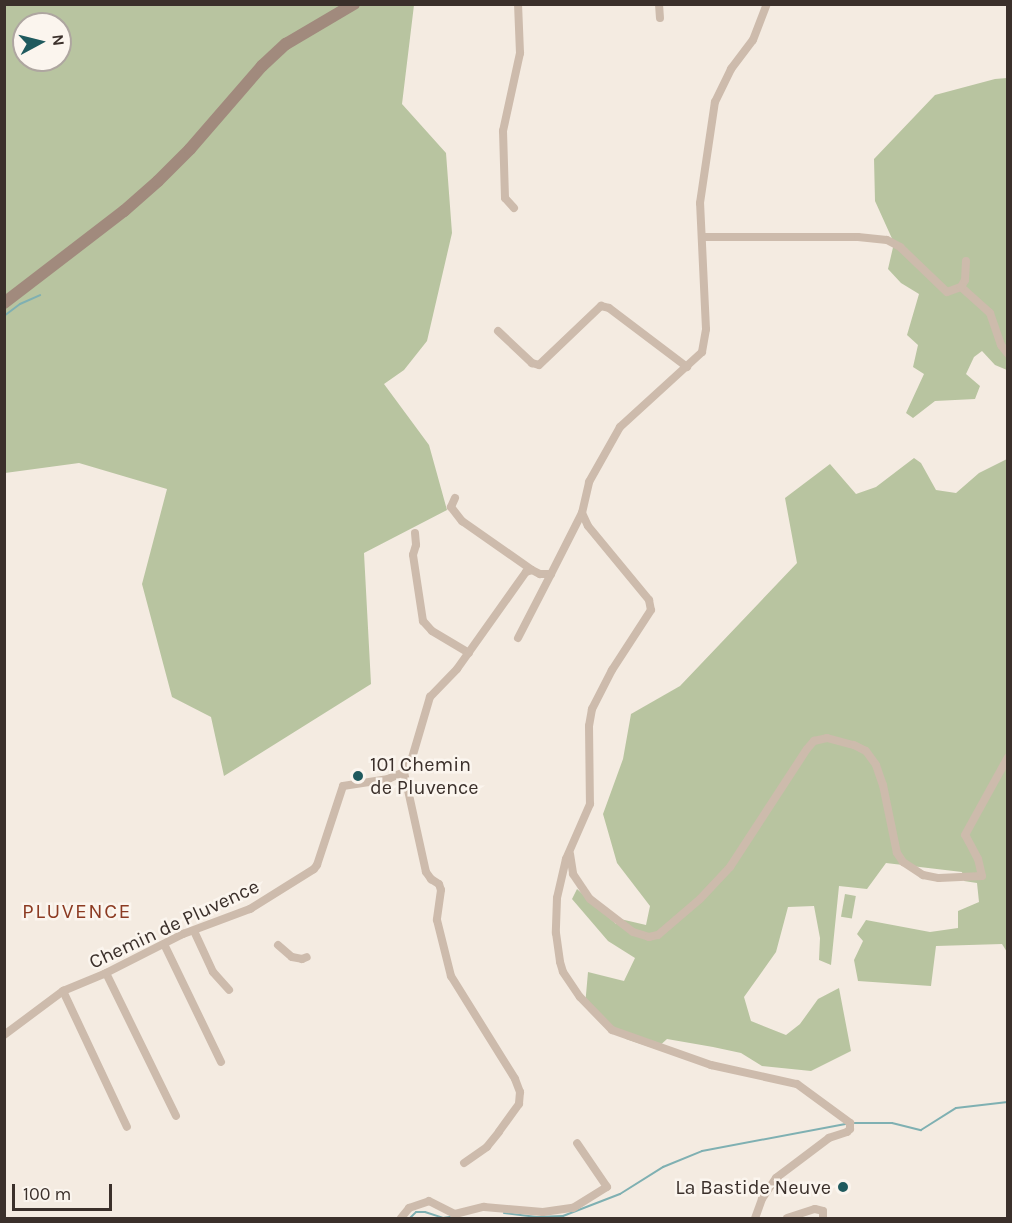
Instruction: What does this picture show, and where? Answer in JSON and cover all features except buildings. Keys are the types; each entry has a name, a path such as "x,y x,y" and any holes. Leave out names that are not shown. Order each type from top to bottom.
{"main road":[{"path":"4,303 34,282 158,181 262,66 286,44 354,4"}],"street":[{"path":"514,208 505,198 503,131 520,53 518,4"},
{"path":"659,4 660,18"},
{"path":"518,638 582,513 589,482 620,427 702,352 705,339 700,203 715,102 731,69 753,40 767,4"},
{"path":"702,237 858,237 887,240 900,247 947,292 961,287 965,280 966,261"},
{"path":"961,287 990,313 1001,345 1008,354"},
{"path":"498,331 532,363 540,364 601,306 609,308 687,367"},
{"path":"455,498 451,507 462,521 532,570 540,574 551,574"},
{"path":"582,513 588,526 649,600 651,610 612,670 592,709 589,726 590,804 569,851 557,898 556,933 563,972 580,997 604,1023 632,1037 711,1065 797,1084 850,1123 847,1132 829,1138 776,1178 762,1198 755,1218"},
{"path":"415,533 417,545 413,555 423,621 432,631 469,653"},
{"path":"464,1163 494,1139 519,1104 520,1092 515,1079 451,976 437,920 441,890 426,872 404,772 412,758 430,697 469,653 526,572 532,570"},
{"path":"569,851 573,874 590,899 633,932 649,938 658,935 700,899 730,867 807,749 814,741 827,738 854,744 866,751 876,765 883,784 897,853 903,862 923,874 939,878 982,876 978,859 965,835 1008,757"},
{"name":"Chemin de Pluvence","path":"4,1035 63,991 106,973 164,944 250,909 314,869 320,858 343,786 388,778 404,772"},
{"path":"194,931 213,972 229,990"},
{"path":"164,944 221,1062"},
{"path":"278,945 292,957 302,959 307,957"},
{"path":"106,973 176,1116"},
{"path":"63,991 127,1127"},
{"path":"400,1218 409,1208 429,1201 455,1214 484,1207 543,1212 573,1208 608,1187 577,1143"},
{"path":"787,1218 814,1209 823,1211 823,1218"}],"green space":[{"path":"4,5 414,5 402,104 446,153 452,233 427,341 404,370 384,384 429,445 447,510 364,553 371,684 224,776 211,717 172,697 142,584 167,489 79,463 5,473"},
{"path":"1007,78 1007,370 995,365 982,351 974,357 966,374 980,386 975,399 935,401 913,418 906,413 924,374 913,367 918,345 907,335 919,294 901,283 888,269 894,243 875,201 874,159 935,95"},
{"path":"914,458 921,463 936,490 956,493 979,473 1007,459 1007,952 1002,944 936,946 931,986 858,981 854,960 863,941 857,934 866,920 930,932 958,928 958,911 979,902 977,883 964,881 962,872 886,863 867,889 839,886 831,965 819,960 820,938 814,906 788,907 776,952 744,997 751,1021 786,1035 800,1024 818,999 839,988 851,1051 811,1071 762,1066 741,1053 667,1039 656,1049 626,1039 585,1006 588,972 624,981 635,958 608,941 572,899 577,889 616,924 616,918 646,925 650,906 617,863 603,814 623,759 631,714 680,686 797,563 785,498 830,464 856,494 876,487"},
{"path":"845,894 856,896 852,919 841,917"}],"waterway":[{"path":"4,316 20,304 40,295"},
{"path":"851,1123 892,1123 921,1130 956,1108 1008,1102"},
{"path":"504,1213 537,1217 563,1216 620,1194 663,1167 702,1151 845,1124"},
{"path":"410,1218 416,1212 425,1212 443,1218 450,1217"}],"place":[{"name":"101 Chemin de Pluvence","path":"358,776"},
{"name":"La Bastide Neuve","path":"843,1187"}],"district":[{"name":"PLUVENCE","path":"77,911"}]}
